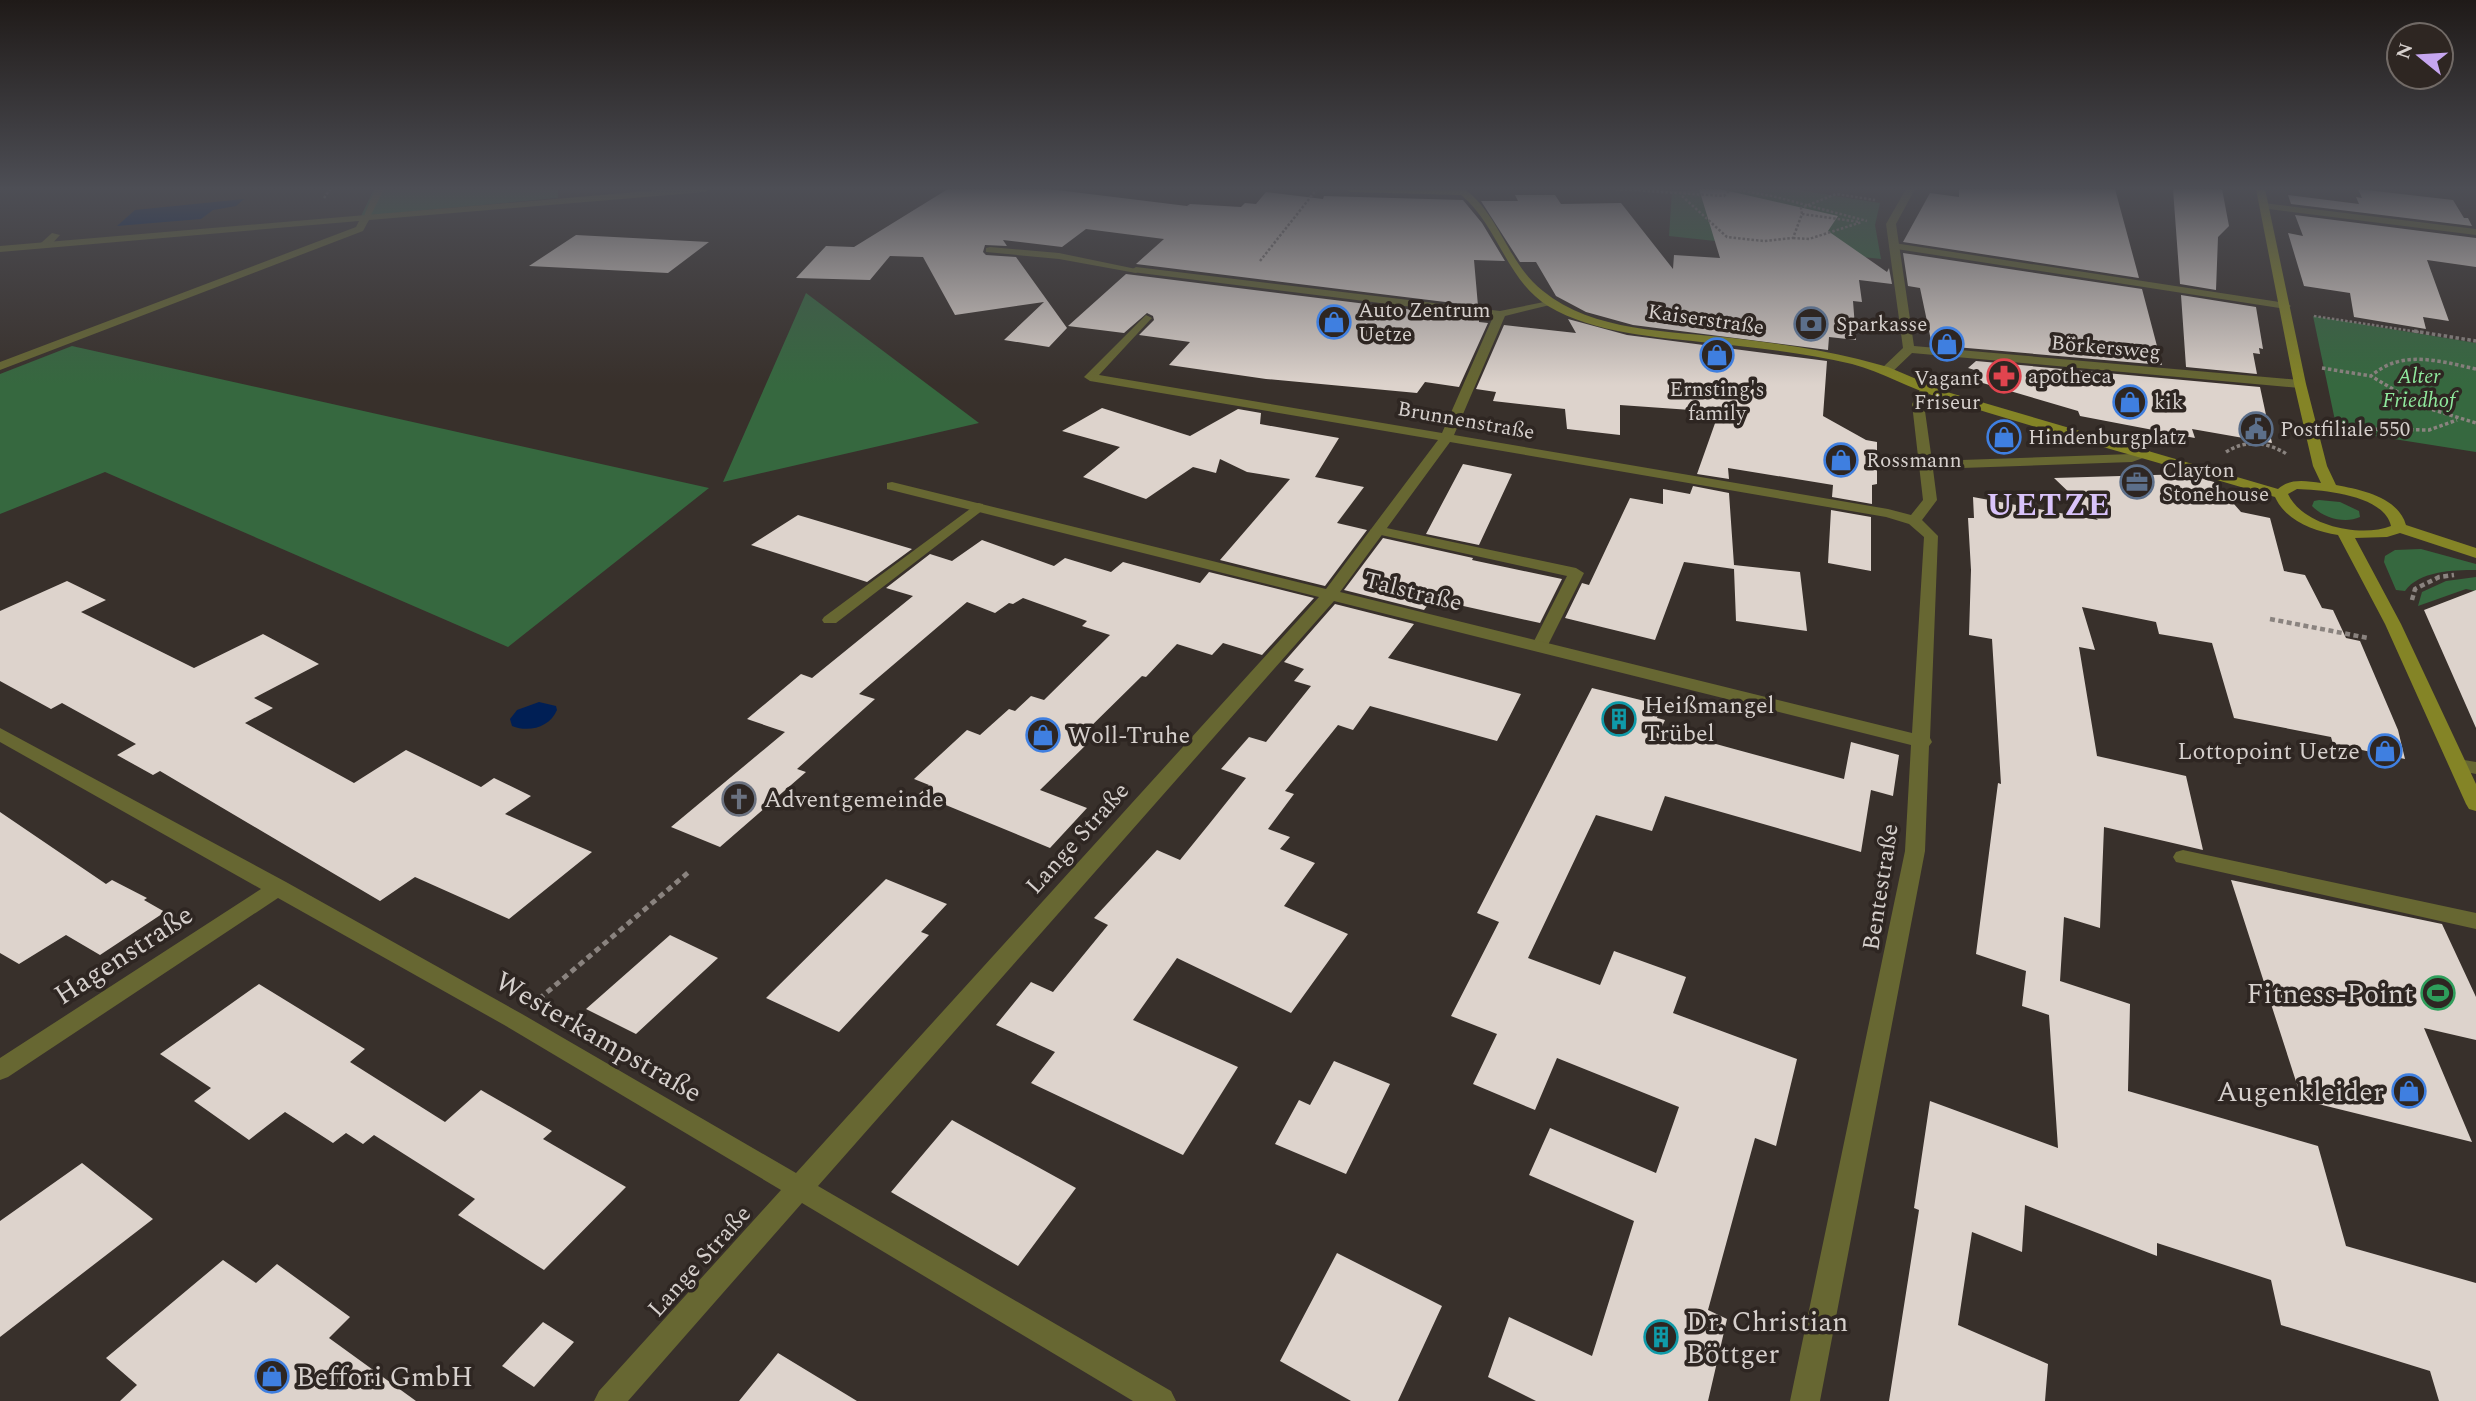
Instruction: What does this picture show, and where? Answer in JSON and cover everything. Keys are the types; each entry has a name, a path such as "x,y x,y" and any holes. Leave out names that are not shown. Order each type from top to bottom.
{"street":[{"path":"0,366 293,254"},
{"path":"1040,254 1136,270 1500,314 1550,302"},
{"name":"Kaiserstraße","path":"1508,254 1522,279 1550,302 1575,314 1610,323 1849,361 1885,371 1926,389 2281,494"},
{"path":"1885,371 1909,349 1895,254"},
{"path":"1948,254 2286,307"},
{"path":"2275,254 2300,384 2320,466 2330,487"},
{"name":"Lange Straße","path":"609,1401 1329,596 1446,439 1500,314"},
{"name":"Brunnenstraße","path":"1146,318 1090,377 1888,513 1914,521"},
{"name":"Börkersweg","path":"1909,349 2300,384"},
{"path":"1914,521 1930,500 1917,404 1926,389"},
{"path":"1924,465 2132,458 2147,454"},
{"path":"2297,485 2348,491 2394,513 2399,521 2399,528 2392,533 2379,535 2344,532 2296,514 2286,507 2281,494 2297,485"},
{"name":"Talstraße","path":"892,486 1923,742"},
{"path":"830,620 978,508"},
{"name":"Bentestraße","path":"1805,1401 1915,851 1923,742 1931,536 1914,521"},
{"path":"2399,528 2476,553"},
{"path":"1377,530 1576,573 1539,647"},
{"path":"2344,532 2467,766 2474,797"},
{"name":"Westerkampstraße","path":"0,734 514,1020 1161,1401"},
{"path":"2183,857 2476,921"},
{"name":"Hagenstraße","path":"0,1070 279,887"}],"path":[{"path":"1241,283 1264,254"},
{"path":"2286,307 2312,316 2476,341"},
{"path":"2371,376 2388,363 2408,360 2438,361 2476,369"},
{"path":"2297,364 2371,376 2425,409 2476,423"},
{"path":"2362,429 2429,430 2458,420"},
{"path":"2230,462 2225,452 2239,444 2280,449 2289,456"},
{"path":"2411,605 2415,589 2439,577 2460,574"},
{"path":"2270,619 2403,645"},
{"path":"514,1020 690,871"}],"green space":[{"path":"1838,254 1880,254 1881,259"},
{"path":"806,293 979,423 723,482"},
{"name":"Alter Friedhof","path":"2313,316 2476,343 2476,452 2337,430"},
{"path":"72,346 709,488 508,647 105,472 0,514 0,374"},
{"path":"2314,501 2340,502 2359,511 2360,517 2341,520 2328,517 2312,506"},
{"path":"2421,549 2476,564 2476,570 2437,573 2419,579 2405,591 2396,590 2384,562 2385,556 2395,550"},
{"path":"2476,577 2476,591 2466,589 2418,606 2422,592 2446,581"}],"water":[{"path":"539,702 556,706 557,710 549,721 538,727 525,729 512,726 510,719 517,710"}],"building":[{"path":"547,254 693,254 668,273 529,266"},
{"path":"818,254 985,254 1016,257 1067,328 1049,347 1004,340 1044,302 955,315 923,257 890,256 870,280 796,278"},
{"path":"1147,254 1501,254 1505,261 1474,260 1478,306 1136,264"},
{"path":"1515,254 1661,254 1673,269 1674,255 1720,258 1719,254 1862,254 1887,272 1889,268 1892,284 1859,280 1862,302 1853,301 1856,340 1829,337 1828,350 1633,325 1586,312 1556,296 1536,262 1520,262"},
{"path":"1903,254 2142,289 2162,365 1932,345 1920,288 1908,286"},
{"path":"1984,254 2133,254 2139,278"},
{"path":"2178,254 2217,254 2216,290 2180,284"},
{"path":"2294,254 2476,254 2476,267 2427,260 2449,321 2423,317 2426,329 2354,317 2350,293 2304,286"},
{"path":"1126,274 1479,318 1479,322 1488,323 1459,387 1425,382 1417,393 1266,379 1169,365 1190,342 1139,335 1154,320 1153,316 1147,313 1124,333 1068,326"},
{"path":"2181,295 2256,307 2263,349 2259,348 2260,354 2253,353 2257,374 2186,367"},
{"path":"1568,319 1627,335 1827,361 1823,416 1866,440 1877,442 1877,484 1872,485 1872,504 1832,497 1833,485 1728,468 1729,479 1697,474 1719,412 1620,405 1620,435 1567,429 1565,409 1493,401 1496,392 1476,389 1504,325 1576,333"},
{"path":"1976,361 2260,387 2272,443 2192,429 2195,438 2080,416 2078,411 1969,379 1978,371 1968,368"},
{"path":"1102,408 1190,436 1238,409 1261,413 1260,424 1339,438 1315,477 1364,487 1337,523 1367,530 1325,586 1220,560 1290,479 1247,472 1220,459 1216,473 1193,467 1146,499 1083,477 1120,447 1062,431"},
{"path":"1463,464 1512,474 1479,545 1426,534"},
{"path":"2187,474 2214,482 2222,501 2234,504 2241,512 2270,518 2284,571 2305,575 2322,608 2333,610 2346,638 2360,641 2398,730 2405,759 2333,744 2331,737 2234,718 2212,643 2159,634 2156,622 2082,607 2095,650 2079,647 2097,756 2186,776 2203,850 2104,827 2100,928 2064,917 2060,981 2130,1004 2128,1091 2318,1146 2346,1246 2476,1283 2476,1401 2439,1401 2430,1371 2281,1325 2271,1280 2157,1243 2157,1256 2025,1205 2022,1252 1972,1232 1958,1325 2048,1364 2045,1401 1889,1401 1919,1210 1914,1208 1930,1101 2058,1148 2049,1015 2022,1006 2026,971 1976,954 1998,783 2001,784 1992,639 1969,635 1971,570 1968,518 1974,518 1973,497 2098,520 2054,478"},
{"path":"1693,486 1729,493 1734,565 1800,572 1807,631 1736,621 1734,569 1684,562 1655,640 1565,618 1582,583 1589,585 1630,498 1663,504 1663,489 1690,494"},
{"path":"1831,510 1871,517 1871,571 1828,563"},
{"path":"798,515 912,549 867,582 751,545"},
{"path":"1383,538 1562,579 1540,623 1432,599 1424,610 1344,590"},
{"path":"982,540 1054,566 1065,558 1111,572 1123,562 1200,583 1209,572 1314,598 1262,655 1223,643 1212,655 1177,644 1146,677 1142,676 1079,738 1089,742 1040,790 1087,808 1050,848 919,794 929,785 914,779 967,730 980,735 1009,709 1015,711 1031,696 1044,700 1110,635 1082,626 1087,621 1023,598 1013,604 1009,603 995,613 967,602 859,694 875,699 797,769 806,772 720,847 671,827 785,732 747,719 801,674 812,678 913,596 886,588 930,554 952,561"},
{"path":"67,581 106,600 81,612 194,668 263,634 319,664 254,698 273,708 245,723 354,783 406,750 481,787 494,778 531,796 505,814 592,852 509,919 415,877 380,901 160,771 153,775 117,755 136,744 62,703 51,709 0,681 0,611"},
{"path":"2476,590 2476,728 2424,610"},
{"path":"1335,604 1414,624 1388,658 1521,694 1497,741 1370,706 1353,730 1338,725 1285,791 1294,794 1268,829 1290,837 1280,849 1315,863 1284,906 1348,934 1291,1013 1177,958 1133,1020 1238,1067 1183,1155 1031,1083 1055,1052 996,1025 1031,982 1053,992 1108,925 1094,918 1157,850 1180,860 1210,823 1246,778 1221,769 1249,737 1266,742 1311,686 1294,681 1304,669 1284,662"},
{"path":"1592,688 1661,705 1657,718 1665,720 1661,729 1844,779 1851,742 1899,755 1893,796 1871,790 1861,852 1665,796 1652,831 1596,815 1528,958 1600,985 1614,951 1686,977 1673,1013 1797,1059 1776,1146 1755,1138 1708,1310 1727,1319 1708,1401 1536,1401 1488,1377 1509,1317 1592,1356 1634,1221 1529,1175 1550,1128 1656,1173 1679,1107 1557,1058 1535,1110 1473,1084 1497,1034 1451,1016 1499,922 1477,913"},
{"path":"0,812 106,884 112,880 147,898 144,900 165,912 100,955 66,935 19,964 0,953"},
{"path":"886,879 947,904 921,932 929,935 839,1032 766,998"},
{"path":"2231,880 2442,924 2476,997 2476,1040 2424,1028 2472,1142 2302,1100"},
{"path":"670,935 718,958 636,1034 586,1009"},
{"path":"259,984 365,1049 350,1062 445,1122 481,1090 552,1131 543,1139 626,1187 544,1270 458,1215 475,1199 374,1135 363,1144 346,1133 333,1143 285,1112 249,1140 194,1101 211,1088 160,1054"},
{"path":"1334,1061 1390,1084 1346,1174 1275,1144 1299,1100 1310,1105"},
{"path":"952,1120 1076,1188 1018,1266 891,1192"},
{"path":"82,1163 153,1219 0,1337 0,1221"},
{"path":"1337,1253 1442,1306 1398,1401 1351,1401 1280,1361"},
{"path":"223,1260 256,1283 277,1264 350,1317 329,1338 416,1401 120,1401 137,1385 106,1358"},
{"path":"543,1322 574,1342 534,1387 502,1366"},
{"path":"778,1353 857,1401 739,1401"}],"place":[{"name":"Auto Zentrum Uetze","path":"1334,322"},
{"name":"Sparkasse","path":"1811,324"},
{"name":"Vagant Friseur","path":"1947,344"},
{"name":"Ernsting's family","path":"1717,355"},
{"name":"apotheca","path":"2004,376"},
{"name":"kik","path":"2130,402"},
{"name":"Postfiliale 550","path":"2256,429"},
{"name":"Hindenburgplatz","path":"2004,437"},
{"name":"Rossmann","path":"1841,460"},
{"name":"Clayton Stonehouse","path":"2137,482"},
{"name":"Heißmangel Trübel","path":"1619,719"},
{"name":"Woll-Truhe","path":"1043,735"},
{"name":"Lottopoint Uetze","path":"2385,751"},
{"name":"Adventgemeinde","path":"739,799"},
{"name":"Fitness-Point","path":"2438,993"},
{"name":"Augenkleider","path":"2409,1091"},
{"name":"Dr. Christian Böttger","path":"1661,1337"},
{"name":"Beffori GmbH","path":"272,1376"}],"district":[{"name":"UETZE","path":"2049,504"}]}
